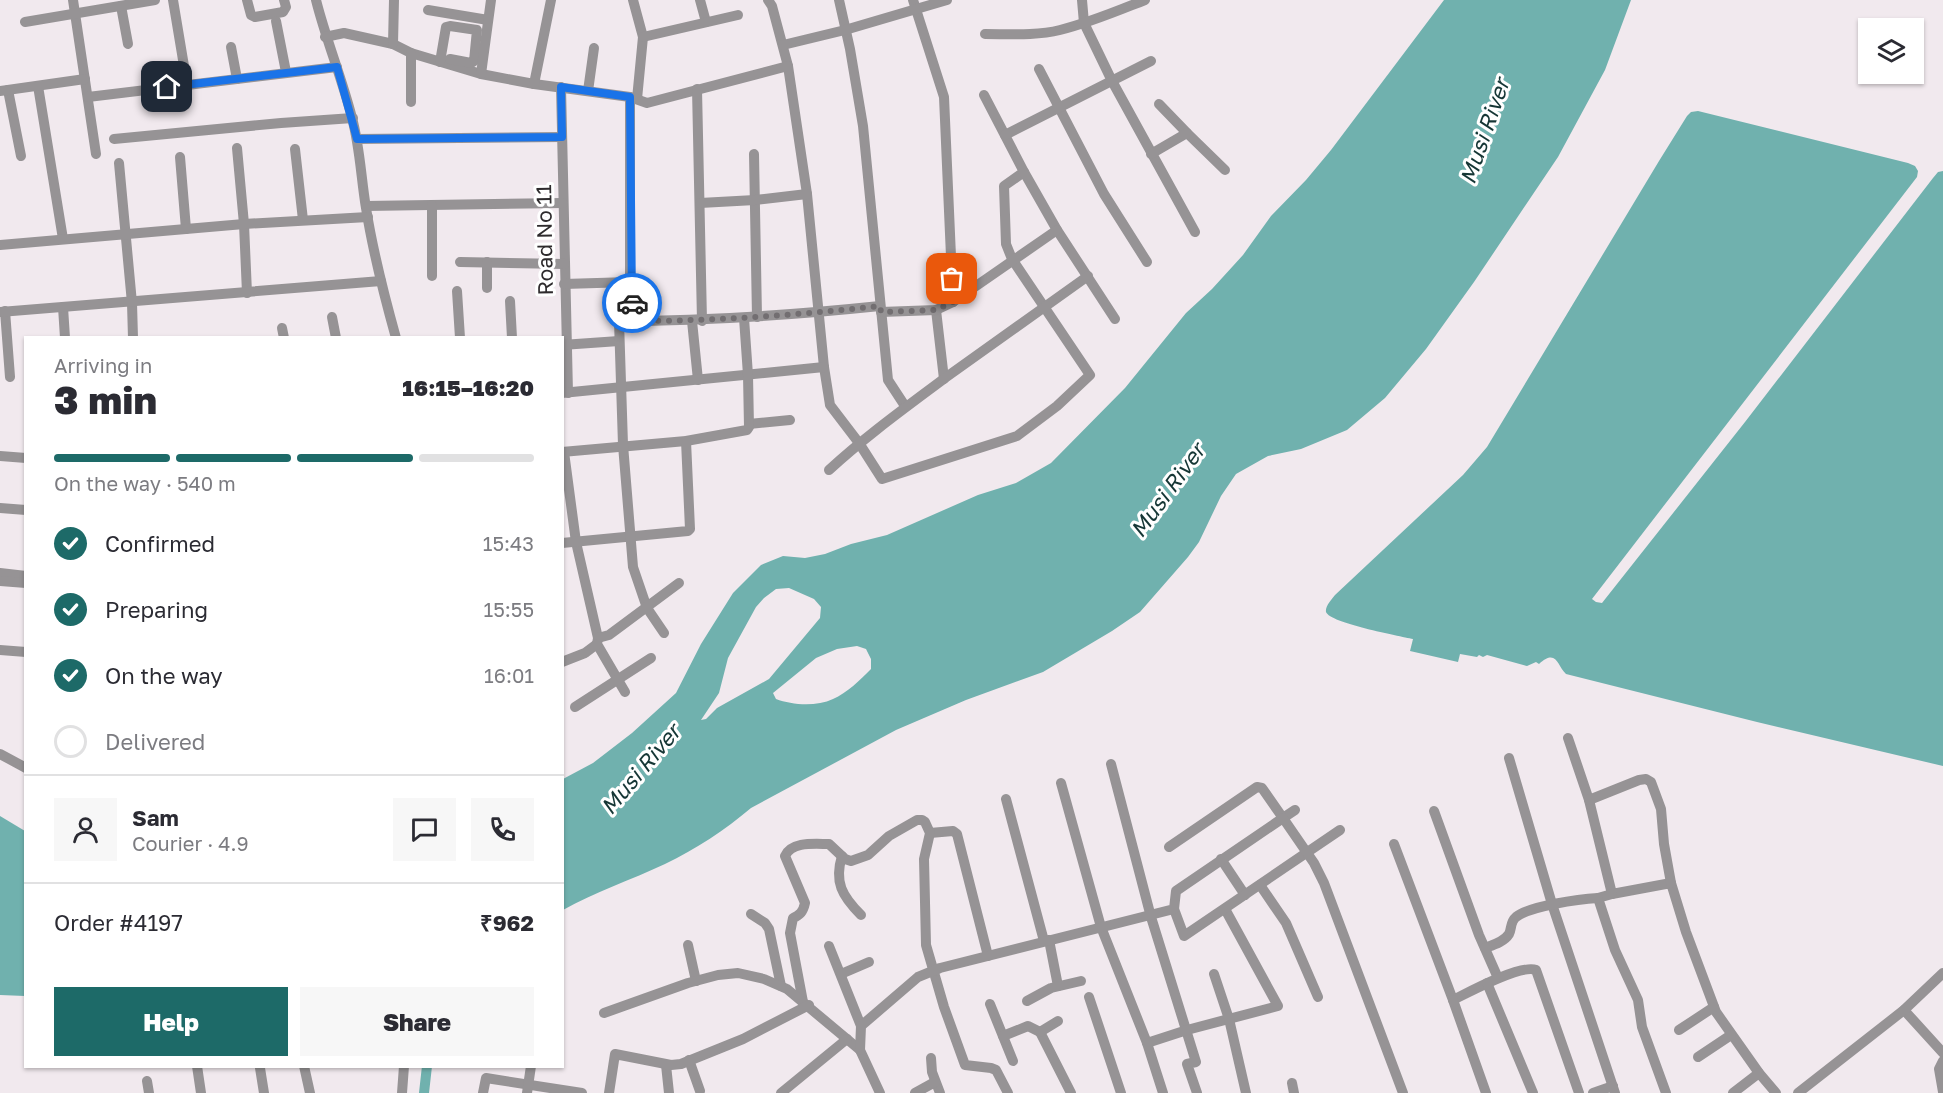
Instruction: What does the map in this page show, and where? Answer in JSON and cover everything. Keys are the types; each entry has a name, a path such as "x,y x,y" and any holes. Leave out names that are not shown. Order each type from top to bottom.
{"street":[{"path":"73,0 96,154"},
{"path":"24,22 154,0"},
{"path":"173,0 187,84"},
{"path":"248,0 251,15 255,17 283,12 286,7 284,0"},
{"path":"316,0 357,139 367,211 381,281 395,336"},
{"path":"393,44 394,0"},
{"path":"326,37 344,33 393,44 411,53 471,63 479,56 491,0"},
{"path":"534,84 551,0"},
{"path":"633,0 643,37 633,98 630,282 633,321"},
{"path":"700,0 706,22"},
{"path":"768,0 772,6 788,66 807,194 824,368 830,405 859,443 882,479 1017,436 1058,406 1090,375 1012,259 1006,244 1004,186 1024,172"},
{"path":"839,0 863,126 888,380 905,406"},
{"path":"783,45 845,30 914,4 947,0"},
{"path":"1082,0 1084,23 1112,81 1195,232"},
{"path":"984,34 1058,31 1145,0"},
{"path":"914,4 944,97 953,302"},
{"path":"121,6 128,44"},
{"path":"428,10 488,20"},
{"path":"643,37 738,15"},
{"path":"276,21 286,72"},
{"path":"440,59 446,27 477,30 481,74"},
{"path":"231,47 237,80"},
{"path":"588,91 594,48"},
{"path":"411,53 411,102"},
{"path":"440,59 481,74 633,98 647,103 788,66"},
{"path":"1005,135 1151,61"},
{"path":"88,97 337,67"},
{"path":"1039,69 1104,194 1147,261"},
{"path":"21,156 4,90 85,79"},
{"path":"38,86 63,239"},
{"name":"Road No 11","path":"561,87 565,393"},
{"path":"697,89 700,203 698,380"},
{"path":"984,95 1057,230 1115,319"},
{"path":"1159,104 1225,170"},
{"path":"114,140 352,118"},
{"path":"1151,154 1187,133"},
{"path":"357,139 562,137"},
{"path":"237,148 247,293"},
{"path":"295,149 303,220"},
{"path":"754,154 757,317"},
{"path":"180,157 186,229"},
{"path":"119,163 133,336"},
{"path":"700,203 807,194"},
{"path":"0,244 303,220 432,205 563,203"},
{"path":"432,205 432,276"},
{"path":"664,633 647,608 633,567 623,445 619,321 697,321 881,309 936,310 953,302 1057,230"},
{"path":"460,262 565,264"},
{"path":"486,262 487,288"},
{"path":"829,470 905,406 1088,276"},
{"path":"10,377 3,311 132,303 381,281"},
{"path":"564,284 630,282"},
{"path":"457,291 460,336"},
{"path":"510,301 512,336"},
{"path":"63,307 65,336"},
{"path":"936,310 944,379"},
{"path":"332,317 336,336"},
{"path":"564,452 686,441 747,430 749,424 748,375 744,318"},
{"path":"564,345 619,342"},
{"path":"565,393 824,368"},
{"path":"749,424 790,420"},
{"path":"564,543 683,533 690,529 686,441"},
{"path":"0,456 24,458"},
{"path":"564,459 576,542 598,641 625,692"},
{"path":"0,508 24,510"},
{"path":"0,573 24,576"},
{"path":"0,581 24,584"},
{"path":"564,661 585,653 598,641 679,583"},
{"path":"0,650 24,652"},
{"path":"575,707 651,657"},
{"path":"1568,738 1589,800 1612,894"},
{"path":"0,754 24,767"},
{"path":"1509,758 1552,904 1614,1090 1593,1093"},
{"path":"1111,764 1151,916 1196,1062 1186,1064 1197,1093"},
{"path":"1589,800 1639,780 1646,779 1651,782 1661,809 1671,883 1686,932 1714,1007 1731,1035 1775,1092"},
{"path":"1061,783 1101,927 1147,1042 1163,1093"},
{"path":"1169,847 1257,787 1262,788 1307,852 1324,884 1403,1093"},
{"path":"1006,799 1058,986"},
{"path":"1295,810 1176,891 1174,909 1182,935 1184,936 1225,909 1340,830"},
{"path":"1434,812 1498,978"},
{"path":"806,1004 790,933 793,918 800,915 805,903 785,855 795,846 829,844 851,861 868,855 889,836 916,820 922,820 930,833 924,859 925,936 944,1007 965,1065 996,1070 1008,1093"},
{"path":"930,833 953,831 957,834 987,956"},
{"path":"1394,844 1486,1093"},
{"path":"842,856 837,878 840,888 861,915"},
{"path":"1221,860 1245,895"},
{"path":"1485,948 1502,941 1509,933 1510,924 1516,917 1552,904 1598,898 1671,883"},
{"path":"1260,885 1286,923 1318,997"},
{"path":"1598,898 1615,950 1638,1000 1642,1027 1666,1093"},
{"path":"861,1026 918,977 934,971 1174,909"},
{"path":"1147,1042 1278,1006 1225,909"},
{"path":"752,914 765,923 769,929 781,986"},
{"path":"688,945 696,981"},
{"path":"829,946 861,1026 860,1050"},
{"path":"841,974 868,962"},
{"path":"1453,1000 1498,978 1529,968 1536,970 1579,1093"},
{"path":"604,1013 718,975 738,973 764,979 787,989 860,1050 880,1093"},
{"path":"1798,1093 1904,1010 1943,973"},
{"path":"1214,974 1229,1019 1246,1093"},
{"path":"1027,1001 1058,986 1081,981"},
{"path":"1487,983 1533,1093"},
{"path":"1089,998 1121,1093"},
{"path":"609,1093 615,1054 666,1065 681,1064 743,1039 806,1004"},
{"path":"990,1004 1013,1061"},
{"path":"1679,1030 1714,1007"},
{"path":"1904,1010 1943,1053"},
{"path":"1040,1032 1058,1022"},
{"path":"1003,1036 1028,1026 1040,1032 1071,1093"},
{"path":"1698,1057 1731,1035"},
{"path":"782,1093 847,1039"},
{"path":"931,1058 932,1072 940,1093"},
{"path":"689,1060 700,1091"},
{"path":"1943,1061 1939,1070 1943,1092"},
{"path":"666,1065 669,1093"},
{"path":"197,1068 201,1093"},
{"path":"260,1068 264,1093"},
{"path":"304,1068 310,1093"},
{"path":"402,1093 404,1068"},
{"path":"483,1093 488,1068"},
{"path":"527,1089 531,1068"},
{"path":"1733,1093 1761,1075"},
{"path":"486,1078 527,1089 582,1093"},
{"path":"147,1081 149,1093"},
{"path":"915,1093 935,1082"}],"water":[{"name":"Musi River","path":"1444,0 1631,0 1605,70 1558,157 1426,349 1385,398 1347,430 1301,449 1268,456 1236,474 1221,496 1199,542 1140,612 1043,672 966,700 896,730 751,808 710,839 677,858 564,909 564,778 593,763 632,733 676,693 701,644 733,593 761,565 783,556 805,558 825,554 851,544 887,535 978,495 1016,483 1051,463 1125,388 1186,313 1243,255 1271,216 1306,180","holes":["789,588 814,599 821,607 820,618 769,679 717,708 706,719 701,720 719,693 728,658 756,607 764,598 776,589","857,646 866,649 871,659 871,669 858,682 833,699 812,704 789,703 776,699 773,693 816,658 837,649"]},
{"path":"1698,111 1908,163 1915,166 1918,171 1917,177 1592,599 1602,603 1933,178 1938,172 1943,171 1943,766 1566,674 1553,658 1527,666 1487,655 1477,657 1460,654 1458,662 1410,651 1413,639 1352,625 1326,612 1335,595 1463,475 1487,447 1687,116 1691,112"},
{"path":"0,816 24,830 24,996 0,995"}],"waterway":[{"path":"424,1093 427,1068"}],"way so far":[{"path":"632,303 633,321 702,321 880,306 881,312 936,310 953,302 952,279"}],"route":[{"path":"167,87 337,67 357,139 562,137 561,87 630,97 632,303"}]}
